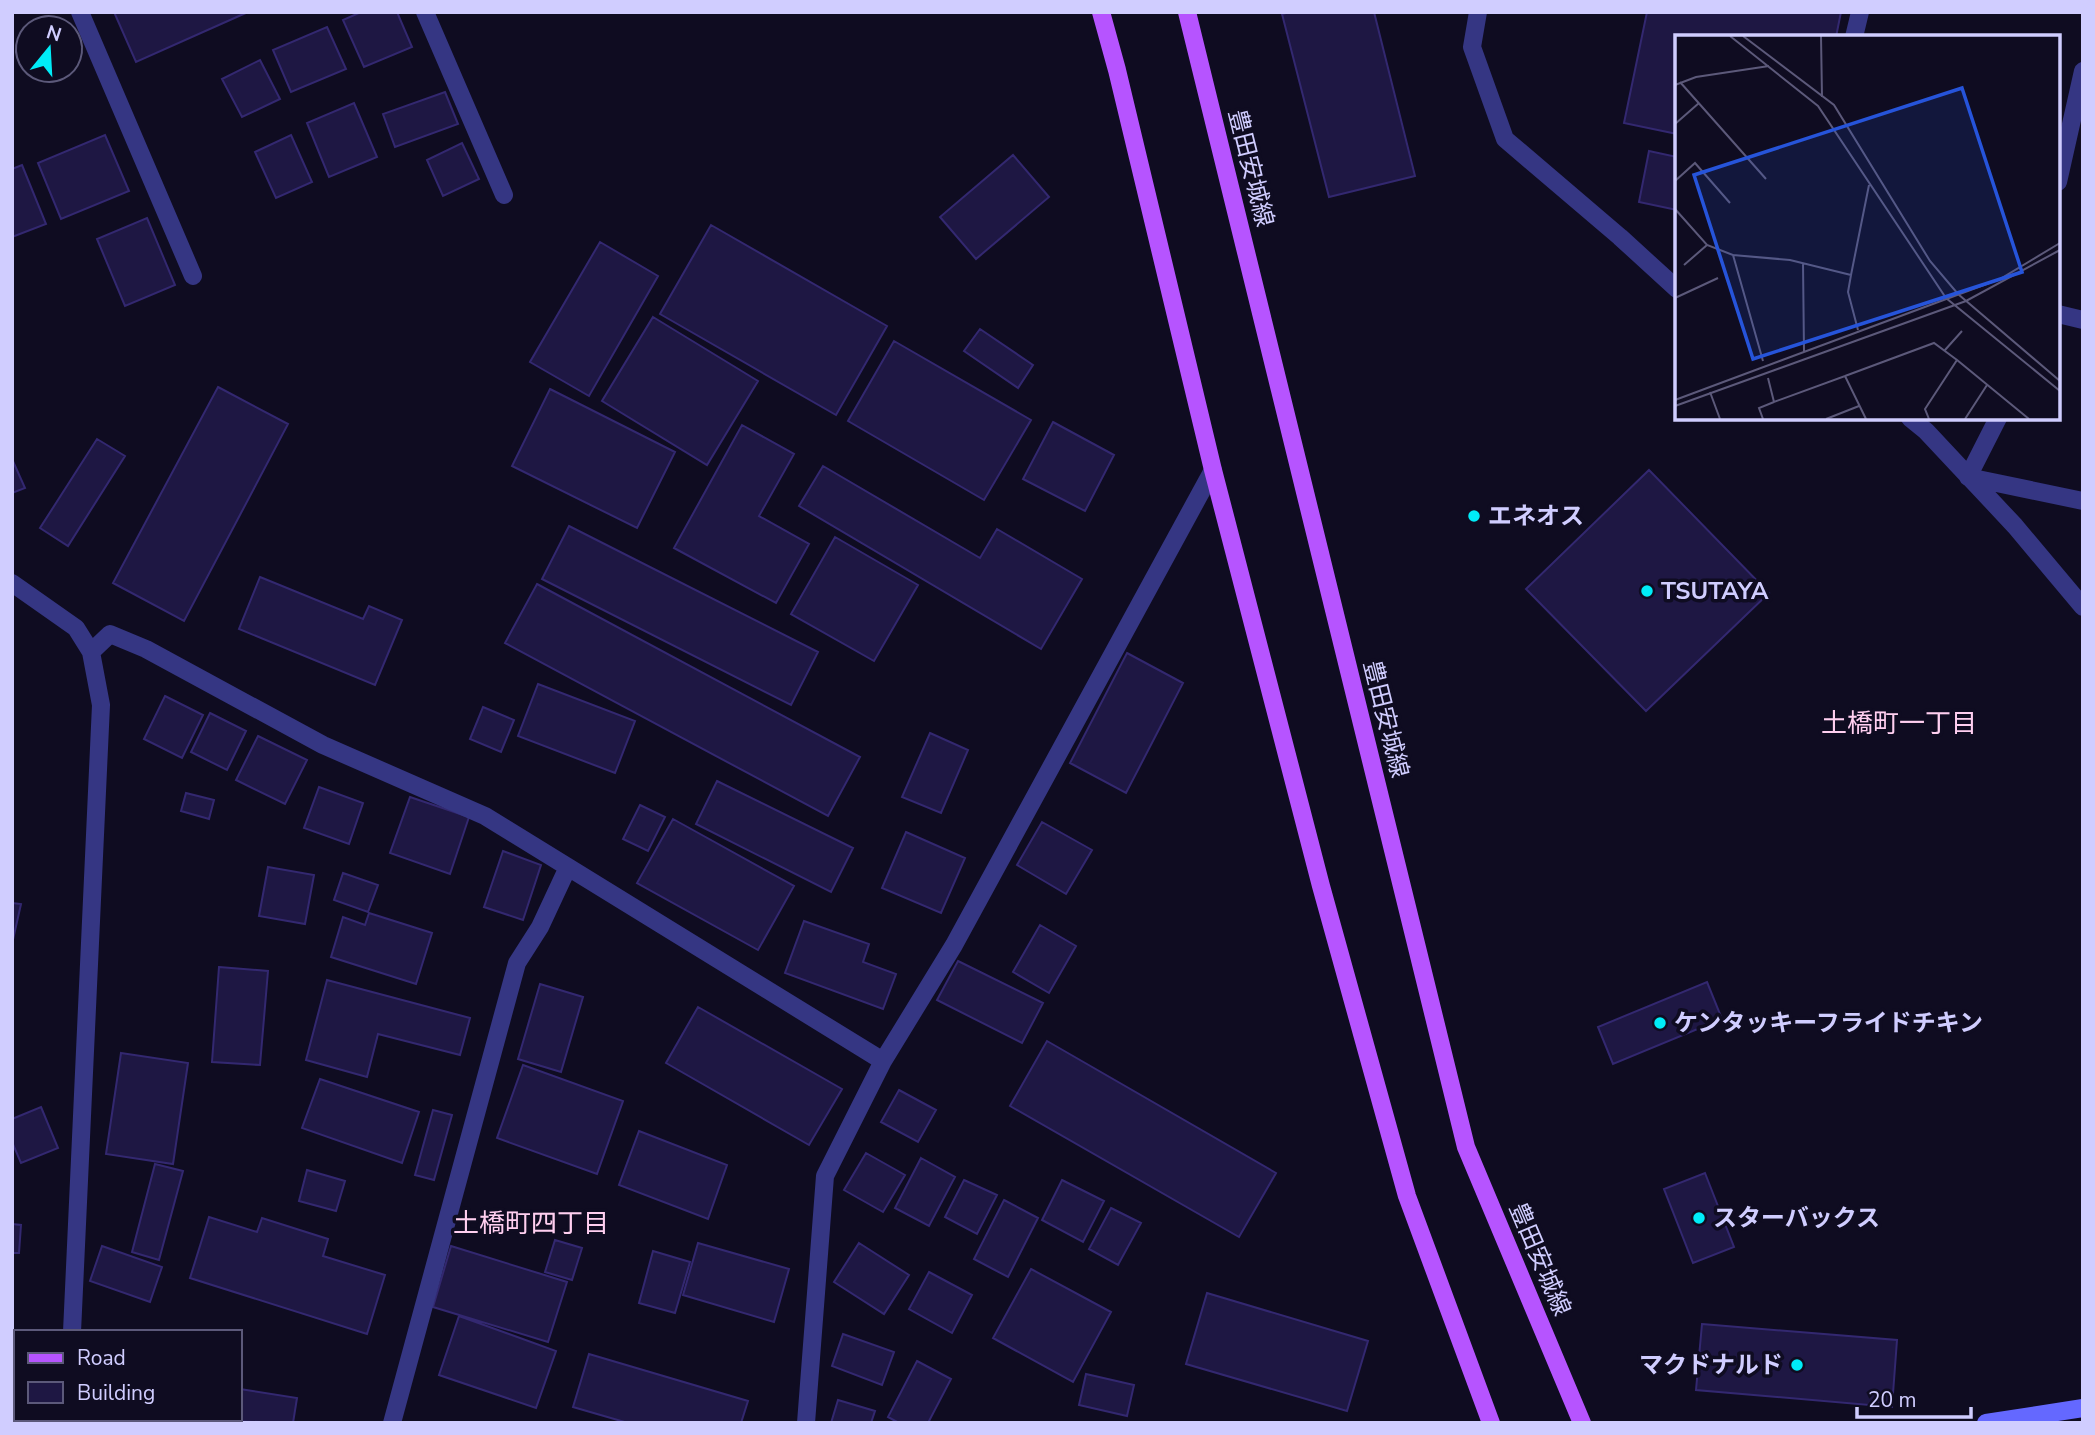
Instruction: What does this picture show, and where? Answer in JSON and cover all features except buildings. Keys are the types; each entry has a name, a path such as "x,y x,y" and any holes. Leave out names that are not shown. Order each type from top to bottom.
{"main road":[{"path":"1101,12 1213,470 1321,886 1407,1196 1491,1423"},
{"name":"豊田安城線","path":"1187,12 1466,1147 1581,1423"}],"street":[{"path":"80,12 193,276"},
{"path":"425,12 504,195"},
{"path":"1478,12 1472,47 1505,139 1675,287"},
{"path":"1854,35 1860,12"},
{"path":"2060,177 2076,137 2083,71"},
{"path":"2060,314 2083,320"},
{"path":"1912,420 2015,526 2083,607"},
{"path":"1968,477 1997,420"},
{"path":"806,1423 825,1176 883,1061 954,945 1213,470"},
{"path":"1968,477 2083,501"},
{"path":"12,583 76,628 92,652 101,705 72,1330"},
{"path":"92,652 110,635 146,649 323,745 485,816 883,1061"},
{"path":"391,1423 517,963 540,927 568,867"},
{"path":"1986,1423 2083,1408"}],"place":[{"name":"エネオス","path":"1474,516"},
{"name":"TSUTAYA","path":"1647,591"},
{"name":"ケンタッキーフライドチキン","path":"1660,1023"},
{"name":"スターバックス","path":"1699,1218"},
{"name":"マクドナルド","path":"1797,1365"}],"district":[{"name":"土橋町一丁目","path":"1899,723"},
{"name":"土橋町四丁目","path":"531,1223"}]}
